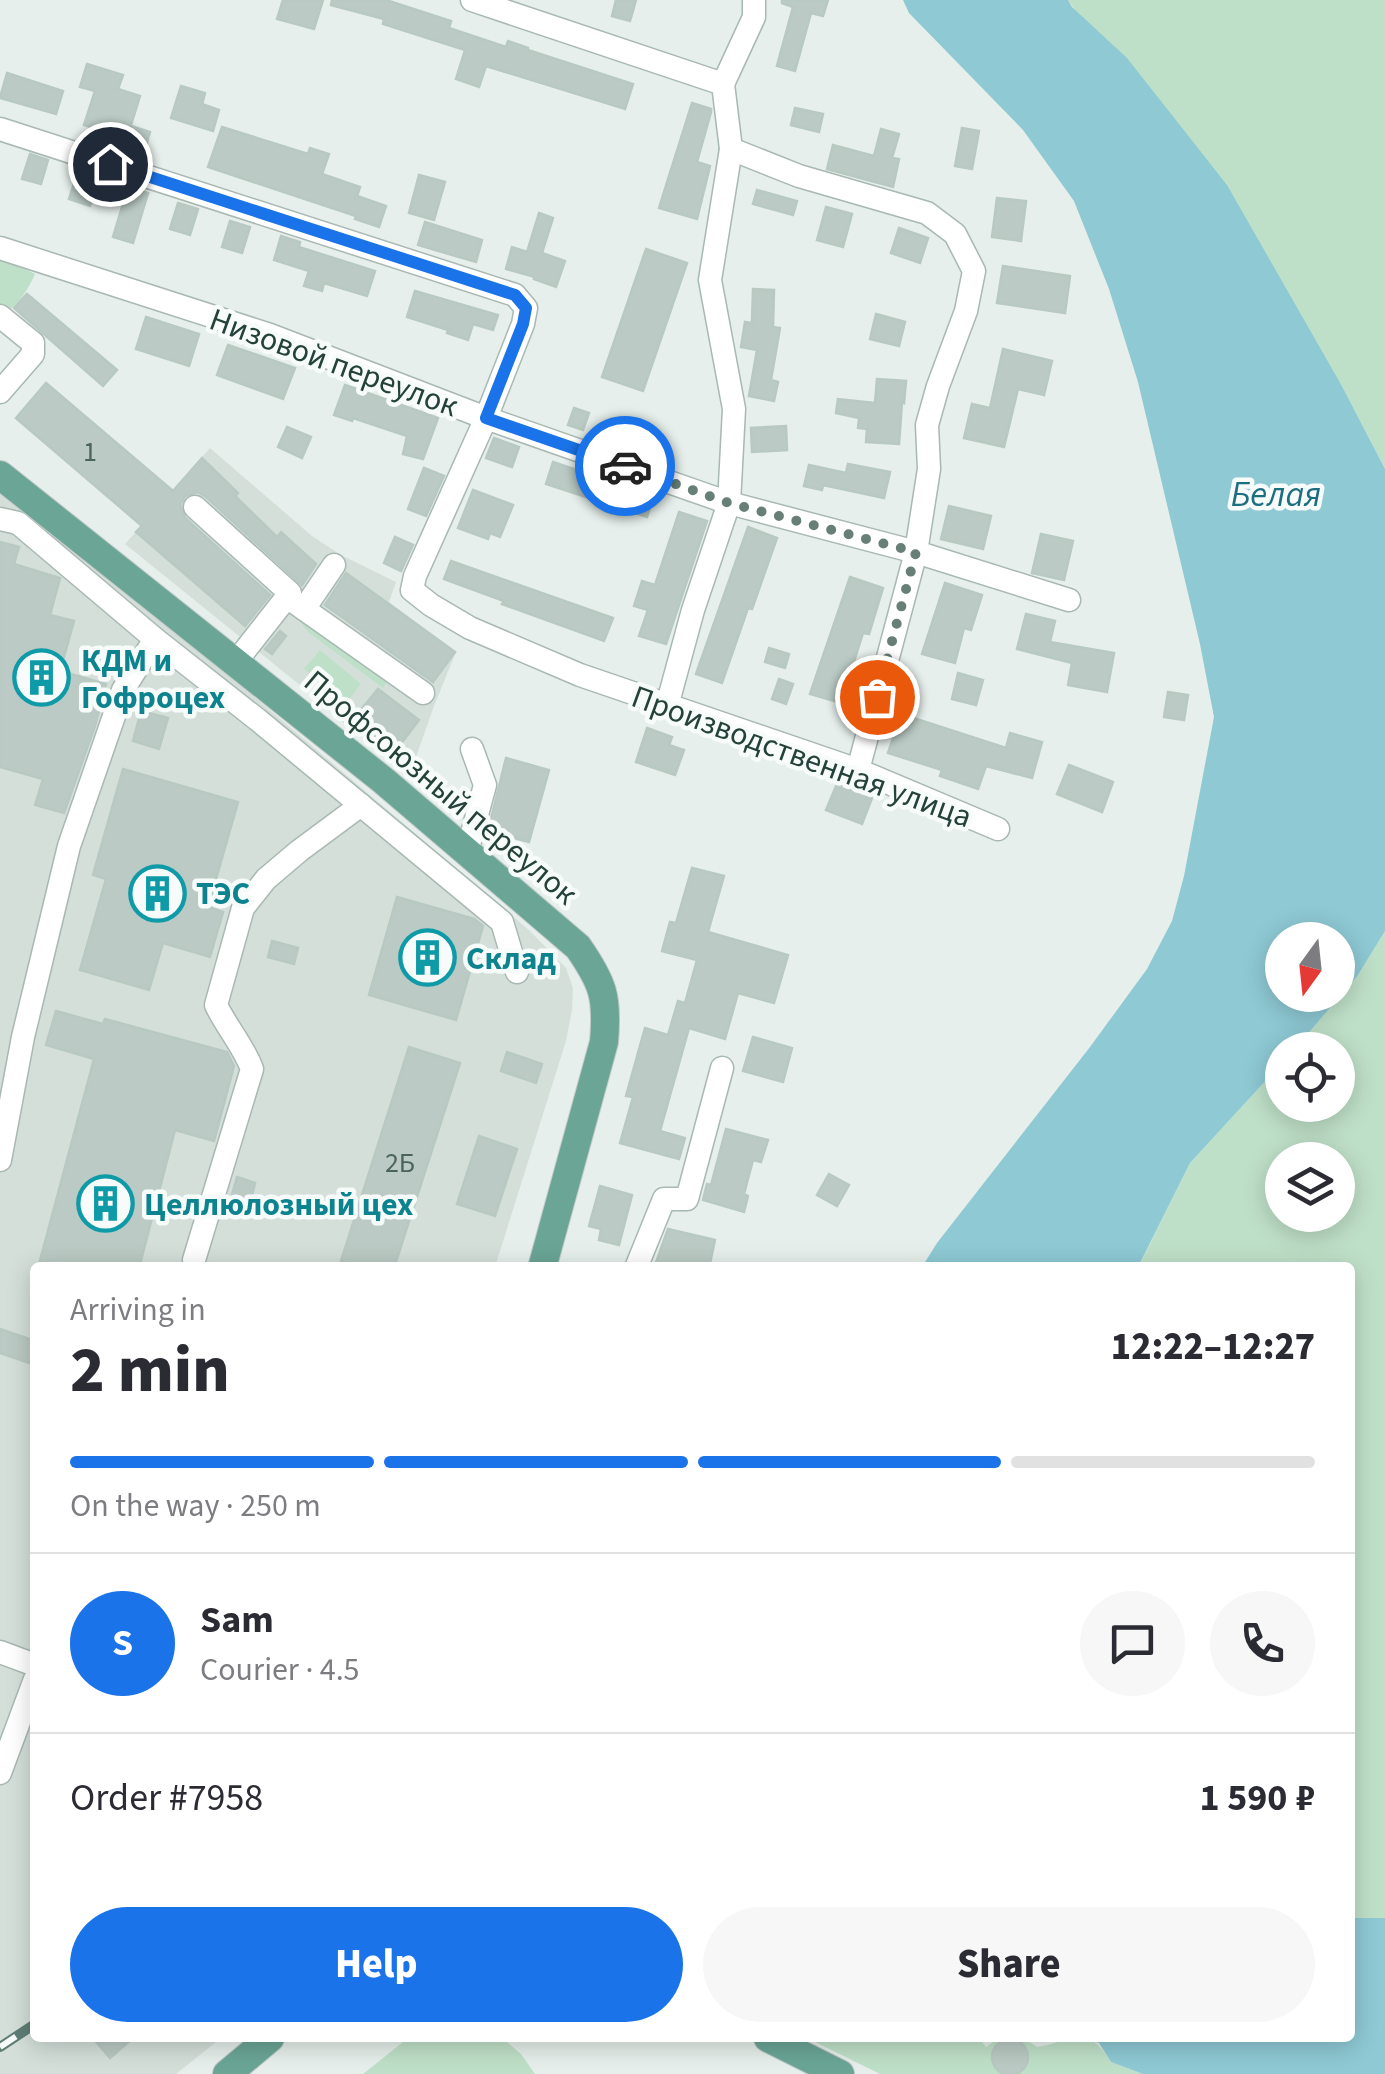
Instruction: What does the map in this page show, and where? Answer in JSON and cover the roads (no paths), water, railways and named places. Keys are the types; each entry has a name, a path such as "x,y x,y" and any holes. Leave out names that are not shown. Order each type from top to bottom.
{"main road":[{"name":"Профсоюзный переулок","path":"0,475 384,782 578,946 598,977 607,1010 604,1042 550,1262"},
{"path":"227,2074 265,2042"},
{"path":"773,2042 801,2065 840,2074"}],"street":[{"path":"472,0 724,84"},
{"path":"667,706 693,610 729,503 734,409 710,280 731,148 724,84 754,17 754,0"},
{"name":"Производственная улица","path":"0,129 515,295 526,308 523,324 486,418 414,576 412,590 470,628 580,676 858,770 998,828"},
{"path":"731,148 798,176 927,214 955,234 974,271 966,312 927,425 929,469 916,552 858,770"},
{"name":"Низовой переулок","path":"0,248 270,335 486,418 729,503 916,552 1069,600"},
{"path":"0,392 33,354 33,343 3,325"},
{"path":"195,507 290,593 295,603 422,693"},
{"path":"0,519 18,523 502,922 517,972"},
{"path":"235,663 334,565"},
{"path":"0,1160 69,846 123,690 155,639"},
{"path":"467,852 485,785 472,749"},
{"path":"194,1260 252,1070 244,1048 216,1005 243,908 266,879 361,805"},
{"path":"638,1262 664,1199 687,1199 722,1068"},
{"path":"0,1652 30,1662"},
{"path":"0,1772 30,1692"}],"water":[{"name":"Белая","path":"903,0 1068,0 1127,58 1227,185 1385,469 1385,931 1355,979 1355,922 1265,922 1265,1012 1326,1012 1309,1032 1265,1032 1265,1081 1190,1163 1140,1262 925,1262 1147,969 1172,921 1184,876 1214,717 1138,382 1109,289 1074,201 1023,130 909,13"},
{"path":"1355,1918 1385,1918 1385,2074 1143,2074 1111,2062 1099,2043 1355,2042"}],"railway":[{"path":"0,2047 30,2027"}],"place":[{"name":"КДМ и Гофроцех","path":"42,678"},
{"name":"ТЭС","path":"157,893"},
{"name":"Склад","path":"427,958"},
{"name":"Целлюлозный цех","path":"105,1204"}]}
